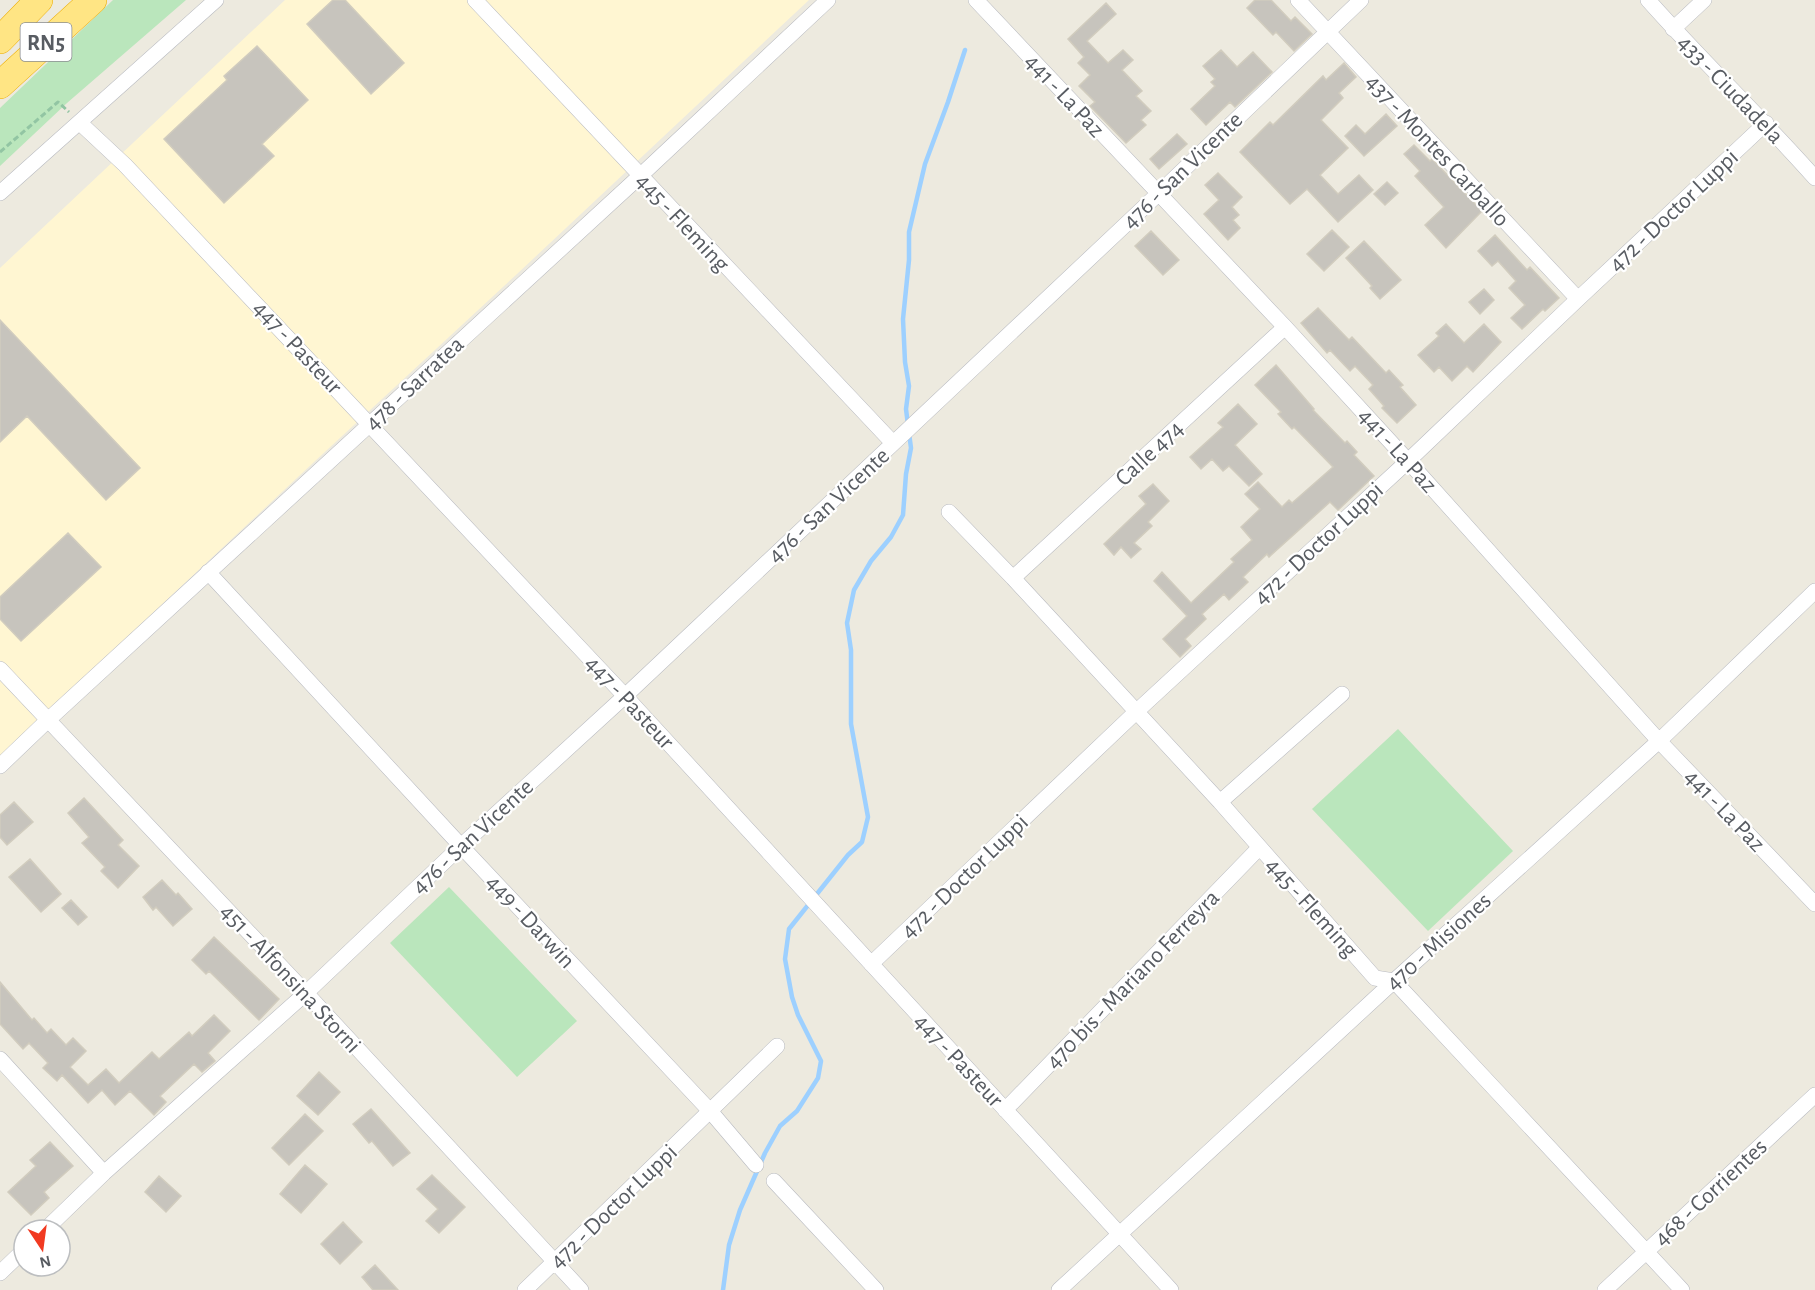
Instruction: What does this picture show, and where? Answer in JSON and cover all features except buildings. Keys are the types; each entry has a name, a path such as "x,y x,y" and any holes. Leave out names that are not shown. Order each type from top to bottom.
{"highway":[{"name":"RN5","path":"0,40 39,0"},
{"name":"RN5","path":"0,85 93,0"}],"street":[{"path":"0,194 216,0"},
{"name":"445 - Fleming","path":"475,0 640,176 895,441"},
{"name":"478 - Sarratea","path":"0,766 828,0"},
{"name":"441 - La Paz","path":"976,0 1285,327 1659,741 1815,904"},
{"name":"437 - Montes Carballo","path":"1298,0 1578,299"},
{"name":"476 - San Vicente","path":"58,1218 306,993 460,846 625,696 1361,0"},
{"name":"433 - Ciudadela","path":"1648,0 1815,177"},
{"path":"1673,28 1704,0"},
{"name":"447 - Pasteur","path":"80,123 125,165 625,696 1171,1290"},
{"name":"472 - Doctor Luppi","path":"871,964 1137,711 1408,461 1766,123"},
{"name":"Calle 474","path":"1013,578 1285,327"},
{"name":"445 - Fleming","path":"950,512 1220,802 1375,978 1394,981 1682,1290"},
{"name":"449 - Darwin","path":"208,572 460,846 711,1112 756,1165"},
{"name":"470 - Misiones","path":"1059,1290 1394,981 1659,741 1815,591"},
{"name":"451 - Alfonsina Storni","path":"0,669 306,993 580,1290"},
{"path":"1220,802 1341,694"},
{"name":"470 bis - Mariano Ferreyra","path":"1005,1110 1259,848"},
{"name":"472 - Doctor Luppi","path":"525,1290 777,1046"},
{"path":"0,1059 105,1173"},
{"name":"468 - Corrientes","path":"1605,1290 1815,1095"},
{"path":"774,1181 876,1290"},
{"path":"0,1273 12,1262"}],"path":[{"path":"0,153 58,102 80,123"}],"shaded area":[{"path":"285,0 809,0 0,756 0,268"}],"green space":[{"path":"113,0 186,0 67,103 0,166 0,108"},
{"path":"1398,729 1513,851 1428,931 1312,809"},
{"path":"449,887 577,1021 517,1077 390,943"}],"waterway":[{"path":"908,425 906,409 909,386 905,362 903,319 909,260 909,232 925,164 965,50"},
{"path":"723,1290 729,1245 740,1210 765,1153 780,1126 797,1111 818,1078 821,1061 798,1015 792,997 785,959 789,929 848,855 862,842 868,817 851,724 851,650 847,623 854,590 871,561 891,537 903,515 906,474 911,448 909,433"}]}
